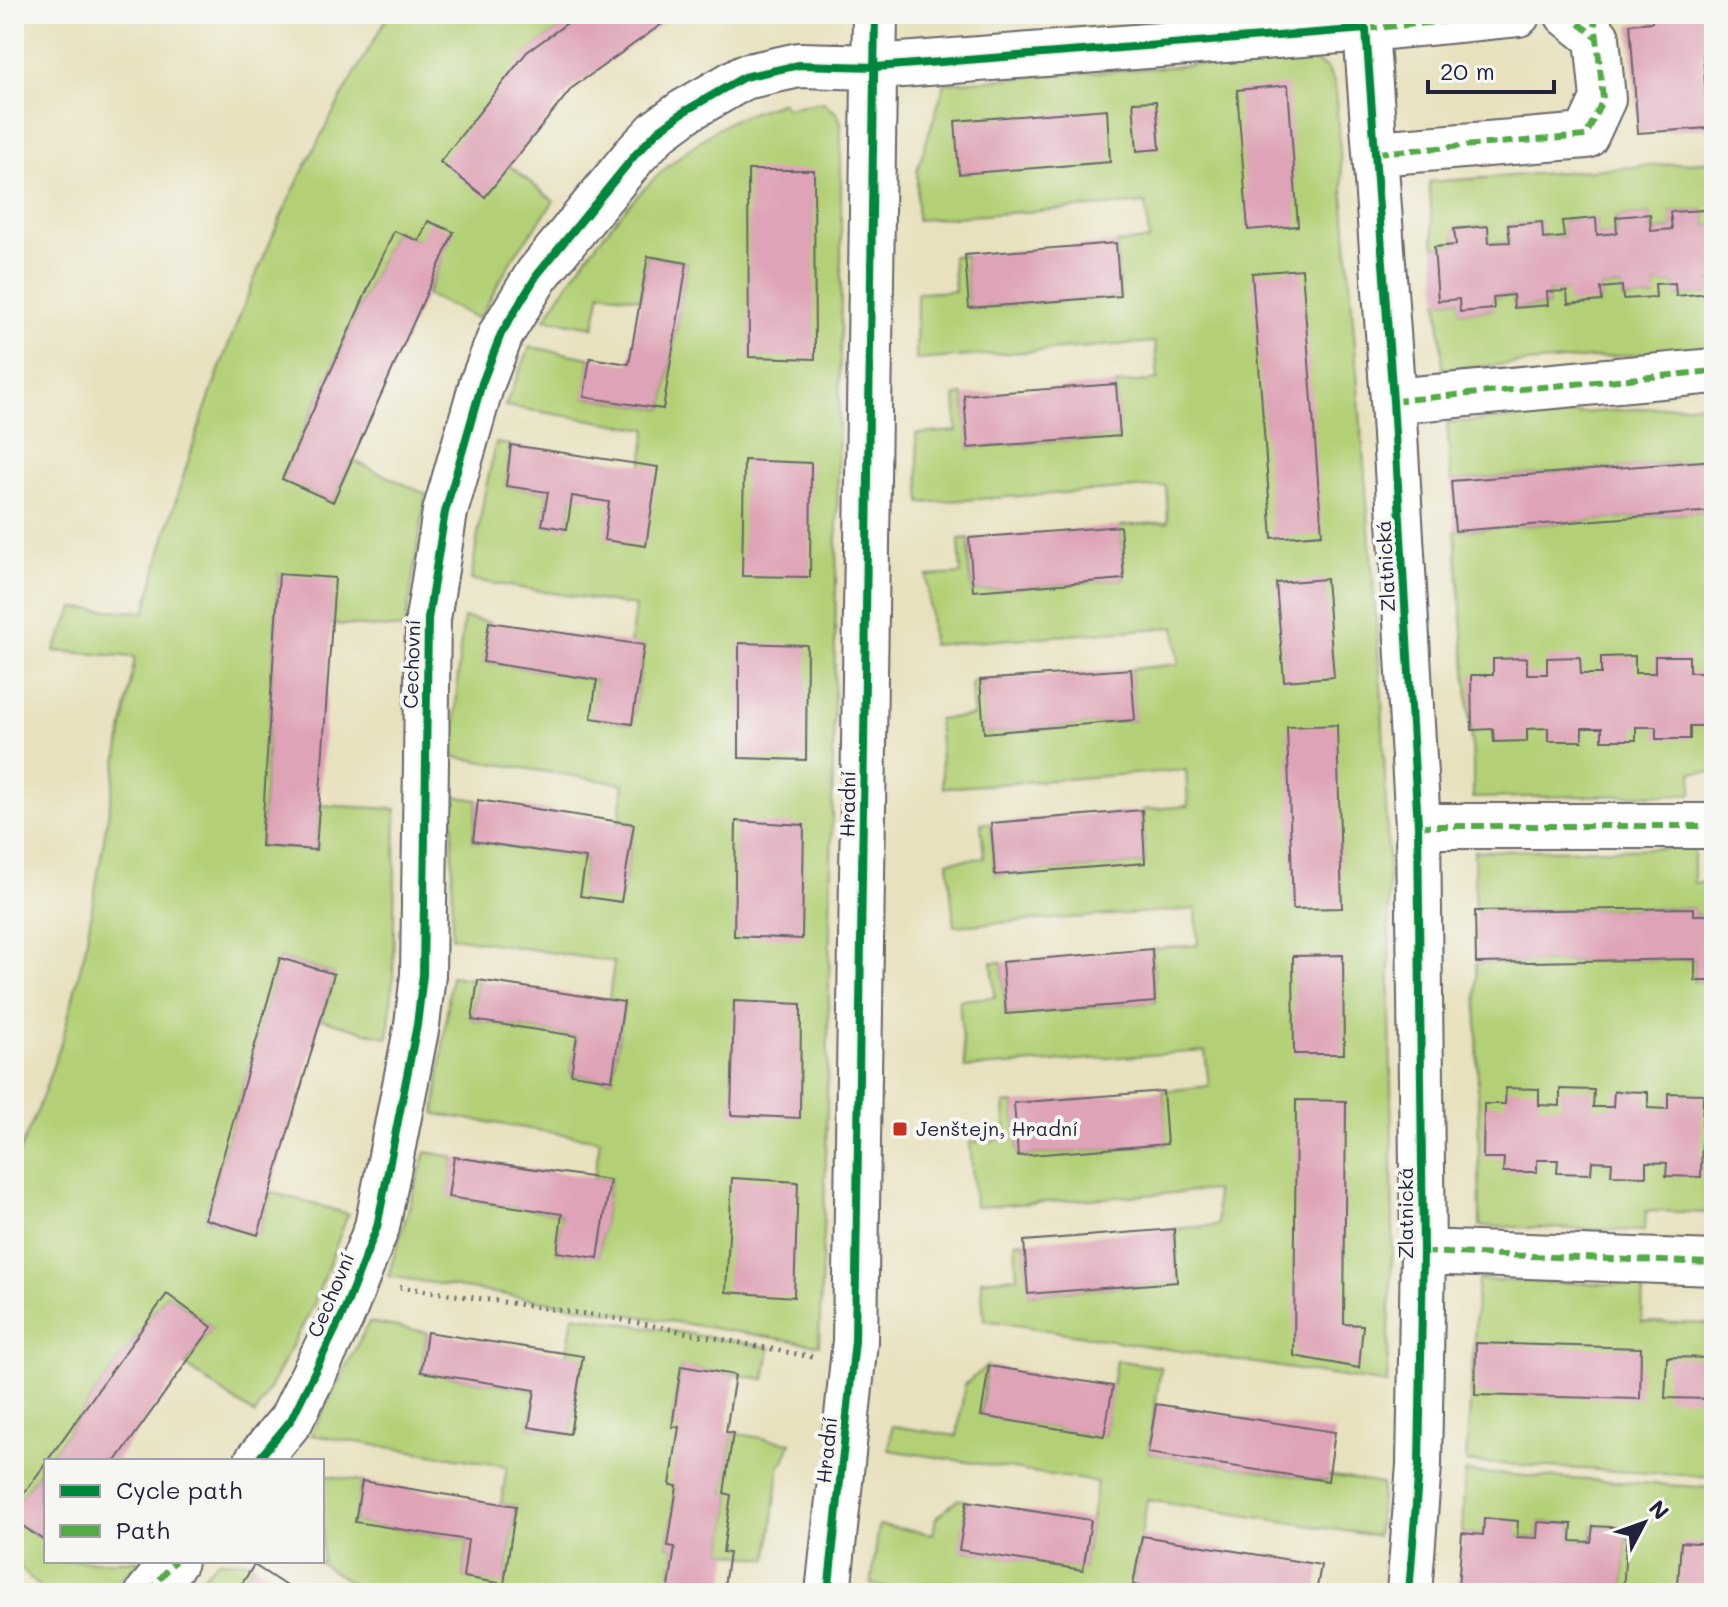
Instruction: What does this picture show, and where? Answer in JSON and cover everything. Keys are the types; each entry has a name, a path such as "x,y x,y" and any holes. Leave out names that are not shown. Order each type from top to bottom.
{"street":[{"name":"Hradní","path":"828,1593 855,1341 875,14"},
{"path":"876,67 1366,29 1518,14"},
{"path":"1376,153 1586,136 1603,99 1586,22"},
{"name":"Zlatnická","path":"1366,29 1393,401 1418,826 1423,1252 1419,1465 1409,1593"},
{"name":"Cechovní","path":"259,1459 291,1420 342,1316 377,1227 417,1025 423,975 428,619 445,512 482,383 501,334 537,275 635,155 658,131 685,111 744,77 799,65 876,67"},
{"path":"1393,401 1714,371"},
{"path":"1418,826 1714,826"},
{"name":"Zlatnická","path":"1423,1252 1714,1263"},
{"path":"148,1593 173,1563"}],"path":[{"path":"356,1281 613,1318 825,1359 855,1341"}],"green space":[{"path":"389,14 580,14 528,52 510,166 554,201 512,259 479,319 427,295 453,232 419,241 394,231 282,478 333,502 352,460 426,494 405,629 332,624 279,575 261,846 316,850 319,805 396,809 393,979 388,1038 321,1019 334,974 280,958 205,1219 258,1235 271,1192 348,1214 313,1306 255,1415 185,1365 212,1327 167,1294 48,1459 44,1459 44,1465 14,1507 14,1163 38,1109 63,1037 85,950 135,657 54,651 74,608 145,612 204,412 240,314 281,217 346,89"},
{"path":"1306,57 1327,68 1335,85 1382,699 1388,857 1393,1234 1387,1384 984,1320 981,1280 1017,1277 1015,1242 1024,1241 1029,1294 1177,1282 1174,1229 1218,1225 1215,1190 975,1207 970,1142 1006,1139 1004,1104 1014,1103 1018,1156 1166,1144 1163,1091 1209,1086 1205,1051 965,1068 959,1000 995,997 992,962 1002,962 1006,1014 1155,1002 1152,949 1198,945 1196,909 954,926 948,861 984,858 981,823 991,823 995,875 1145,863 1142,810 1188,806 1186,770 943,788 938,719 973,716 971,681 980,680 985,733 1134,720 1131,669 1179,664 1175,627 932,645 927,576 961,574 959,539 969,538 969,570 973,591 1124,579 1120,526 1168,522 1166,486 921,503 916,434 957,431 955,396 964,395 969,448 1119,436 1116,384 1158,380 1155,342 916,360 917,293 955,291 952,256 965,255 969,308 1120,296 1116,243 1149,240 1146,203 917,220 917,171 945,83"},
{"path":"783,102 784,108 823,102 838,114 841,123 841,301 826,1157 819,1345 388,1276 426,1152 454,1157 449,1197 562,1214 557,1252 598,1257 610,1180 594,1178 600,1140 435,1114 451,976 478,980 472,1020 577,1036 571,1074 612,1080 624,1003 609,1000 614,962 452,937 453,796 478,800 473,841 586,858 581,896 621,901 634,824 619,822 624,784 453,757 464,618 489,622 484,662 597,680 592,718 632,724 644,646 630,644 635,606 471,580 496,443 511,445 506,486 548,492 543,525 567,528 572,496 642,465 647,429 505,406 530,347 590,358 585,397 663,409 687,263 648,256 640,299 601,292 594,327 545,319 604,234 674,161 731,121"},
{"path":"1714,161 1714,226 1706,226 1704,210 1671,212 1672,229 1651,231 1650,214 1616,217 1617,233 1597,235 1596,219 1563,221 1564,237 1543,239 1541,222 1508,225 1510,242 1489,243 1487,226 1455,229 1456,245 1434,247 1429,182"},
{"path":"1709,280 1714,280 1714,349 1443,369 1438,301 1459,299 1461,312 1493,309 1493,297 1513,295 1515,308 1548,305 1547,292 1567,291 1602,301 1601,288 1622,286 1623,299 1655,297 1655,284 1675,283 1677,296 1709,293"},
{"path":"1714,403 1714,460 1451,481 1447,423"},
{"path":"1714,511 1714,772 1692,772 1692,794 1473,798 1473,761 1455,531"},
{"path":"1694,848 1694,883 1714,883 1714,915 1694,915 1693,908 1475,911 1474,851"},
{"path":"1695,959 1695,981 1714,981 1714,1213 1646,1211 1645,1231 1480,1226 1476,963"},
{"path":"1478,1280 1643,1285 1642,1322 1714,1324 1714,1477 1466,1462"},
{"path":"573,1315 770,1347 765,1379 681,1367 672,1426 679,1427 677,1486 668,1546 675,1547 668,1593 367,1593 320,1563 324,1563 324,1475 362,1481 355,1522 468,1540 463,1577 504,1583 516,1506 501,1504 507,1466 311,1435 369,1322 427,1332 421,1372 535,1390 529,1427 570,1434 582,1357 567,1354"},
{"path":"1116,1360 1161,1367 1148,1453 1327,1481 1328,1475 1382,1484 1377,1536 1147,1500 1133,1585 1182,1593 922,1593 871,1585 879,1525 933,1534 936,1518 958,1499 967,1501 960,1550 1083,1569 1097,1482 889,1450 892,1426 957,1436 965,1384 987,1366 981,1415 1104,1436"},
{"path":"733,1433 791,1443 783,1463 780,1463 768,1559 723,1552 731,1495 724,1493"},
{"path":"1465,1472 1714,1488 1714,1593 1623,1593 1627,1528 1593,1526 1591,1542 1571,1541 1572,1524 1539,1522 1537,1538 1462,1533"},
{"path":"14,1520 44,1541 44,1563 137,1563 107,1593 46,1593 14,1562"},
{"path":"216,1563 254,1565 236,1593 187,1593"}],"building":[{"path":"580,14 676,14 572,88 485,197 440,162 527,52"},
{"path":"1652,14 1714,14 1714,55 1703,55 1708,128 1638,133 1630,24 1652,22"},
{"path":"1288,85 1298,226 1248,230 1237,90"},
{"path":"1156,101 1160,149 1137,151 1133,102"},
{"path":"1107,109 1110,162 959,174 955,121"},
{"path":"748,170 814,170 815,359 749,357"},
{"path":"1704,210 1706,226 1714,226 1714,280 1709,280 1710,293 1676,296 1675,283 1655,284 1656,297 1623,299 1622,286 1601,288 1602,301 1568,304 1567,291 1547,292 1548,305 1514,308 1513,295 1493,297 1494,309 1460,312 1459,299 1438,301 1434,247 1456,245 1454,229 1488,226 1489,243 1510,242 1508,225 1542,222 1543,239 1564,237 1562,221 1596,218 1597,235 1617,233 1616,217 1650,214 1651,231 1672,229 1670,212"},
{"path":"428,221 454,232 333,502 282,479 394,231 419,241"},
{"path":"1116,243 1120,296 969,308 965,255"},
{"path":"648,256 687,263 663,409 584,397 590,358 629,364"},
{"path":"1302,269 1322,534 1272,538 1252,273"},
{"path":"1116,384 1120,436 968,448 964,395"},
{"path":"511,445 658,467 646,546 604,540 609,502 572,496 567,529 542,525 548,492 506,486"},
{"path":"744,460 811,463 810,577 742,576"},
{"path":"1714,460 1714,511 1455,531 1451,481"},
{"path":"1120,526 1124,579 973,591 969,538"},
{"path":"279,574 335,578 316,850 261,846"},
{"path":"1326,579 1334,677 1284,681 1276,583"},
{"path":"489,622 644,645 632,724 591,718 597,680 483,662"},
{"path":"739,643 807,645 806,760 739,758"},
{"path":"1709,655 1714,655 1714,739 1710,739 1710,726 1690,726 1690,739 1656,739 1656,727 1636,727 1636,740 1602,740 1602,728 1582,728 1582,741 1548,741 1548,728 1527,729 1527,741 1494,742 1493,729 1472,730 1471,675 1493,675 1493,659 1527,658 1527,674 1547,674 1547,658 1580,657 1581,674 1601,674 1601,657 1635,656 1635,673 1655,673 1655,656 1689,656 1689,672 1710,672"},
{"path":"1131,669 1135,720 984,733 980,680"},
{"path":"1337,725 1342,908 1293,909 1287,727"},
{"path":"478,800 634,824 621,902 580,896 586,858 473,841"},
{"path":"1142,810 1145,863 995,875 991,823"},
{"path":"736,821 804,825 802,939 734,936"},
{"path":"1694,908 1694,915 1714,915 1714,981 1695,981 1695,959 1476,963 1475,911"},
{"path":"1152,949 1155,1002 1006,1014 1002,962"},
{"path":"1343,955 1344,1054 1294,1054 1293,956"},
{"path":"280,958 334,974 258,1235 205,1219"},
{"path":"478,980 624,1002 612,1080 571,1074 577,1036 472,1020"},
{"path":"734,1001 801,1004 800,1118 731,1115"},
{"path":"1506,1088 1539,1089 1539,1105 1560,1106 1560,1089 1594,1090 1593,1107 1613,1107 1614,1091 1648,1092 1648,1108 1668,1109 1668,1093 1703,1094 1701,1177 1666,1176 1667,1163 1646,1162 1646,1176 1611,1175 1612,1162 1592,1161 1591,1174 1557,1173 1558,1160 1537,1160 1537,1172 1503,1172 1504,1158 1483,1158 1484,1104 1505,1104"},
{"path":"1163,1091 1167,1144 1018,1156 1014,1103"},
{"path":"1296,1100 1346,1101 1344,1324 1363,1325 1359,1368 1294,1356"},
{"path":"454,1157 610,1180 598,1258 557,1252 562,1214 448,1197"},
{"path":"732,1178 798,1182 794,1297 726,1292"},
{"path":"1174,1229 1177,1282 1028,1294 1024,1241"},
{"path":"167,1294 212,1327 117,1459 48,1459"},
{"path":"427,1332 583,1356 570,1434 529,1427 535,1390 421,1372"},
{"path":"1476,1343 1641,1348 1640,1399 1475,1395"},
{"path":"1667,1357 1714,1358 1714,1399 1665,1398"},
{"path":"681,1366 735,1375 726,1432 733,1433 724,1493 731,1495 723,1552 729,1553 723,1593 668,1593 675,1547 668,1546 677,1486 670,1485 679,1427 672,1427"},
{"path":"989,1366 1113,1386 1104,1436 981,1416"},
{"path":"1156,1404 1335,1432 1328,1481 1148,1453"},
{"path":"44,1466 44,1541 14,1520 14,1507"},
{"path":"362,1481 516,1506 504,1584 463,1577 468,1540 355,1522"},
{"path":"967,1501 1091,1520 1083,1570 959,1550"},
{"path":"1484,1518 1518,1521 1517,1537 1537,1538 1538,1522 1572,1524 1571,1541 1591,1542 1593,1526 1627,1528 1623,1593 1479,1593 1479,1589 1458,1588 1462,1533 1483,1535"},
{"path":"1142,1536 1321,1565 1316,1593 1182,1593 1133,1585"},
{"path":"1681,1542 1714,1544 1714,1586 1678,1584"},
{"path":"254,1565 297,1593 236,1593"}],"marked path":[{"path":"1366,29 1518,14"},
{"path":"1376,153 1586,136 1603,99 1597,38 1567,14"},
{"path":"1594,14 1597,38"},
{"path":"1393,401 1714,371"},
{"path":"1418,826 1714,826"},
{"path":"1423,1252 1714,1263"},
{"path":"148,1593 173,1563"}],"cycle path":[{"path":"828,1593 855,1341 875,14"},
{"path":"259,1459 291,1420 342,1316 377,1227 417,1025 423,975 428,619 445,512 482,383 501,334 537,275 658,131 685,111 744,77 799,65 876,67 1366,29 1393,401 1418,826 1423,1252 1419,1465 1409,1593"}],"place":[{"name":"Jenštejn, Hradní","path":"900,1129"}]}
